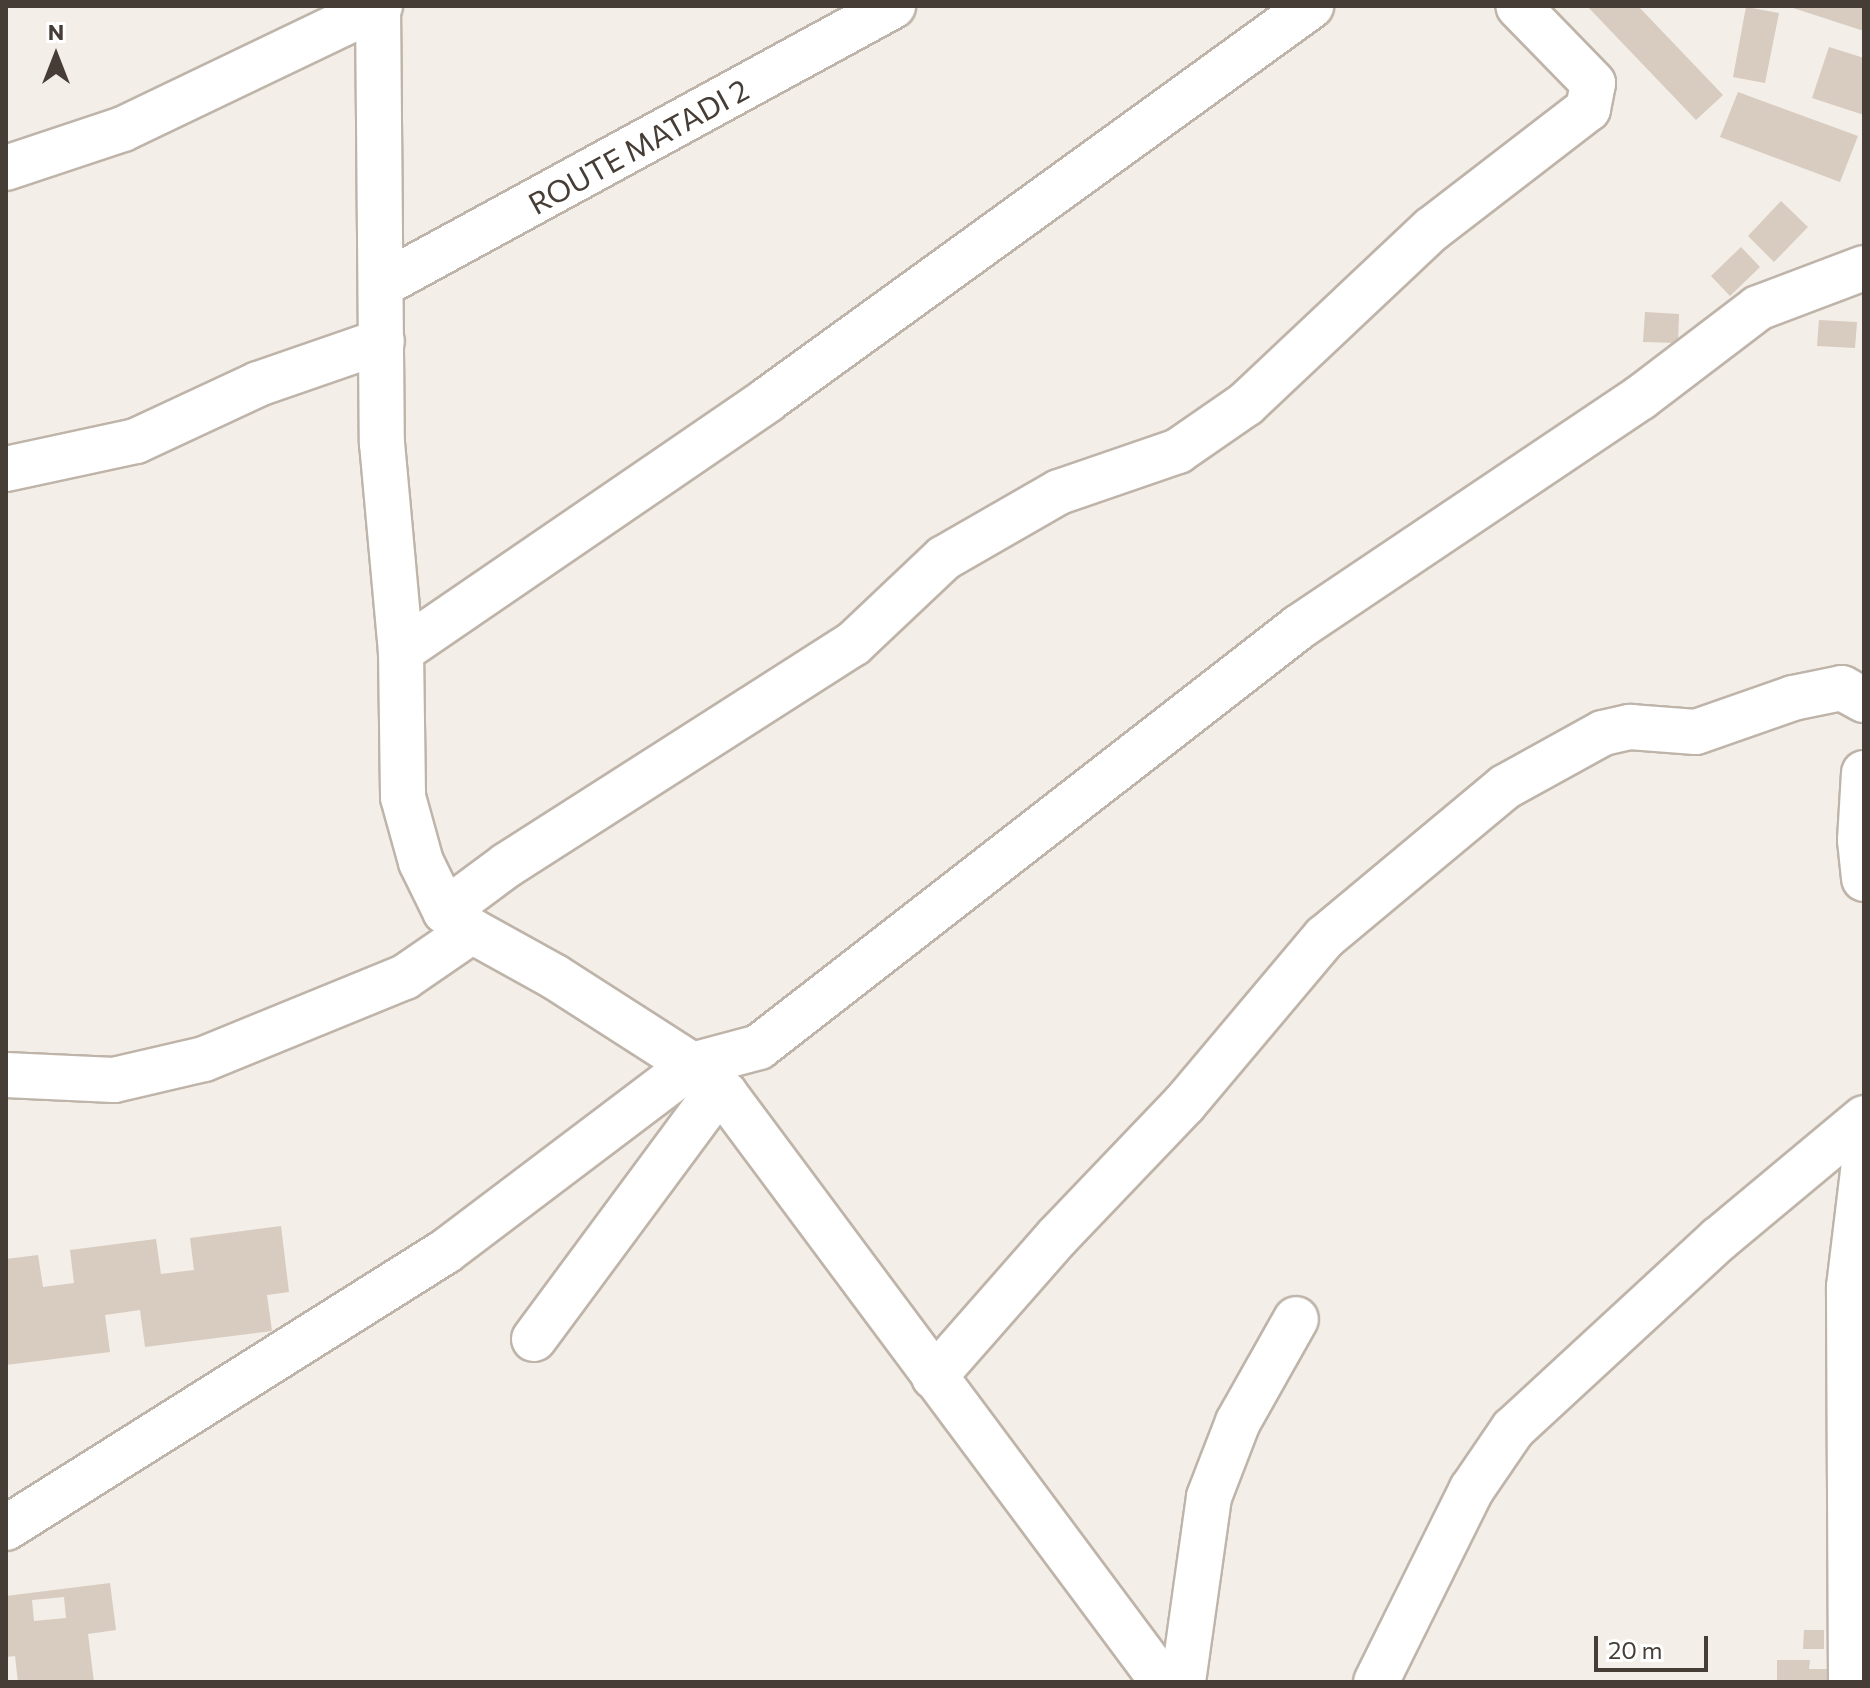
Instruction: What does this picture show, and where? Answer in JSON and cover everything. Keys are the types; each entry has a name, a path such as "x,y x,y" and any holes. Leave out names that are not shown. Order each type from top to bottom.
{"street":[{"path":"6,168 123,129 379,6 382,443 401,651 403,797 421,862 458,921 555,977 692,1065 725,1094 1163,1682"},
{"name":"ROUTE MATADI 2","path":"383,284 893,6"},
{"path":"401,651 767,400 1311,6"},
{"path":"6,1075 114,1080 204,1059 405,977 507,865 853,644 944,558 1059,492 1178,451 1246,404 1432,229 1588,109 1593,83 1518,6"},
{"path":"6,1528 446,1251 692,1065 759,1047 1299,627 1640,398 1758,308 1864,268"},
{"path":"6,469 136,441 258,384 382,341"},
{"path":"934,1377 1057,1237 1185,1103 1325,937 1505,787 1603,733 1630,727 1696,732 1793,698 1842,688 1864,700"},
{"path":"1864,773 1864,879"},
{"path":"534,1339 708,1104 725,1094"},
{"path":"1376,1682 1472,1489 1513,1429 1719,1239 1864,1118"},
{"path":"1851,1682 1849,1287 1864,1163"},
{"path":"1183,1682 1209,1497 1238,1422 1296,1319"}],"building":[{"path":"1587,6 1638,6 1723,95 1696,120"},
{"path":"1790,6 1864,6 1864,31 1790,7"},
{"path":"1746,7 1779,13 1765,83 1733,77"},
{"path":"1829,47 1864,58 1864,115 1812,98"},
{"path":"1738,92 1858,136 1840,182 1720,137"},
{"path":"1781,201 1808,227 1774,262 1748,236"},
{"path":"1741,247 1760,267 1730,296 1711,276"},
{"path":"1645,312 1679,314 1678,343 1643,342"},
{"path":"1819,320 1857,322 1855,348 1817,346"},
{"path":"281,1226 289,1292 267,1295 272,1331 145,1347 140,1310 105,1315 110,1352 6,1365 6,1259 38,1255 43,1287 74,1283 70,1250 156,1239 161,1274 194,1270 190,1238"},
{"path":"110,1583 116,1630 88,1634 94,1682 18,1682 15,1656 6,1657 6,1596","holes":["64,1597 66,1618 34,1621 32,1600"]},
{"path":"1804,1630 1824,1630 1824,1649 1803,1649"},
{"path":"1777,1660 1810,1660 1809,1669 1833,1669 1832,1682 1777,1682"}]}
